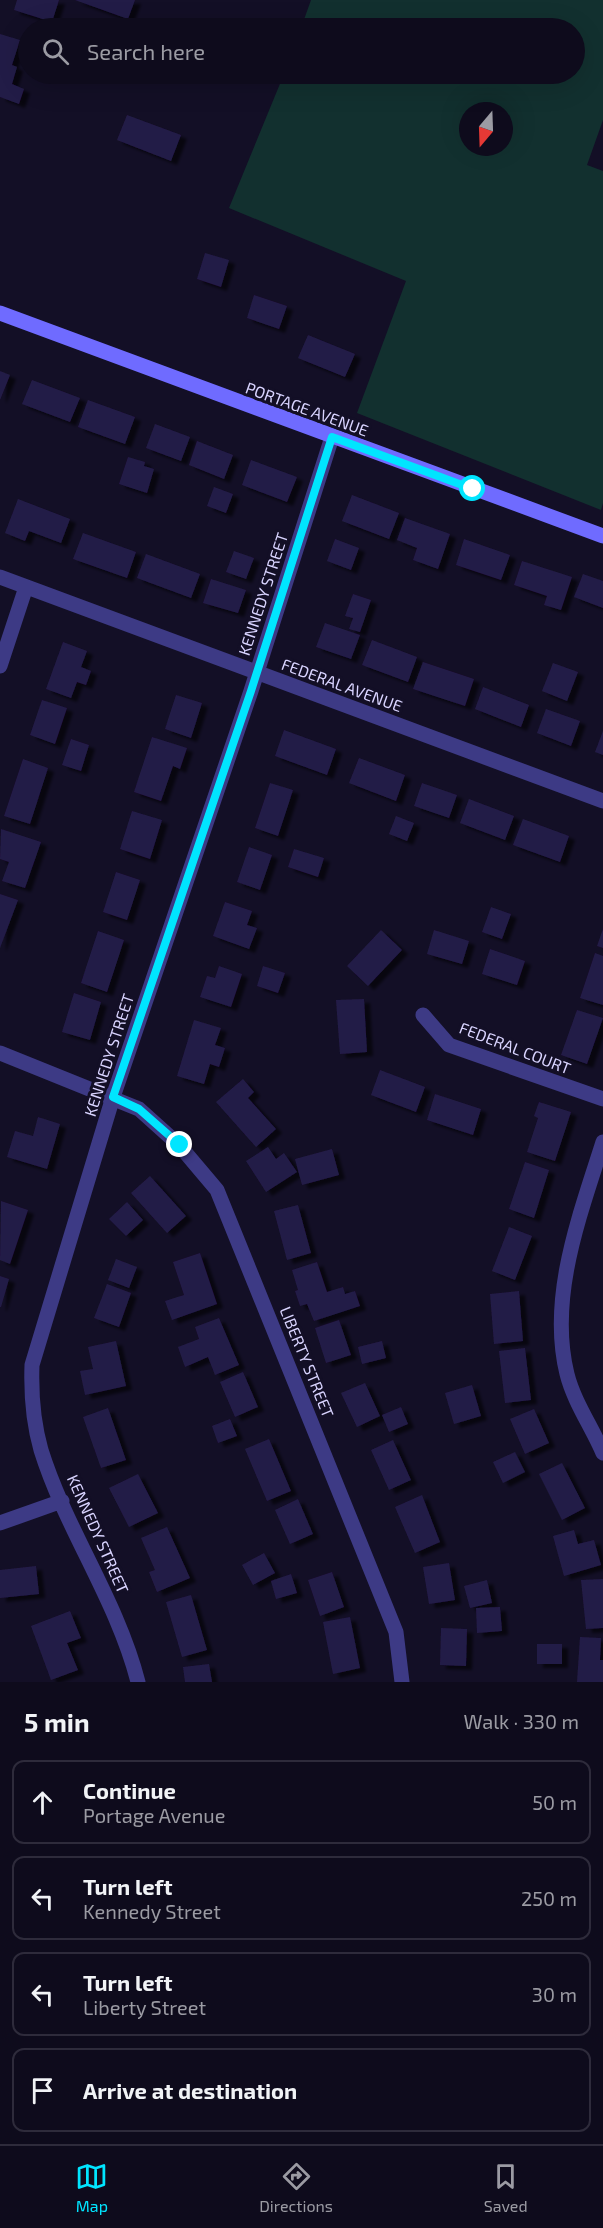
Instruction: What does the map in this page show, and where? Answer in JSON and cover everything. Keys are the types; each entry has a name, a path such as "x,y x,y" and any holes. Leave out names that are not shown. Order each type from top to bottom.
{"street":[{"name":"PORTAGE AVENUE","path":"0,313 603,536"},
{"name":"KENNEDY STREET","path":"138,1682 128,1644 41,1450 31,1399 32,1365 113,1097 257,672 332,437"},
{"name":"FEDERAL AVENUE","path":"0,577 603,801"},
{"path":"0,666 26,587"},
{"name":"FEDERAL COURT","path":"423,1015 449,1045 603,1100"},
{"name":"LIBERTY STREET","path":"0,1053 139,1109 180,1145 217,1190 396,1632 402,1682"},
{"path":"603,1142 574,1234 563,1310 563,1346 567,1375 603,1453"},
{"path":"0,1523 62,1501"}],"green space":[{"path":"311,0 603,0 603,120 587,165 603,171 603,503 601,510 357,413 406,281 229,208 280,84 585,84 585,18 305,18"}],"building":[{"path":"17,0 59,0 53,18 39,18 14,10"},
{"path":"75,0 135,0 128,18"},
{"path":"0,34 18,39 12,65 17,67 12,84 24,89 19,104 0,97"},
{"path":"127,115 181,135 171,161 117,140"},
{"path":"205,253 229,260 221,287 197,279"},
{"path":"254,295 287,306 279,329 247,318"},
{"path":"308,335 355,354 345,377 298,358"},
{"path":"0,371 10,375 0,400"},
{"path":"32,380 80,398 70,422 22,404"},
{"path":"88,400 135,417 125,444 78,427"},
{"path":"155,424 190,437 181,461 146,448"},
{"path":"197,441 233,455 224,479 189,465"},
{"path":"128,457 145,462 144,466 154,469 147,493 119,484"},
{"path":"251,460 297,477 287,502 242,485"},
{"path":"214,487 233,494 226,513 207,506"},
{"path":"352,495 399,513 389,539 342,521"},
{"path":"18,499 70,519 61,543 29,531 25,541 5,533"},
{"path":"405,518 450,534 438,569 413,560 417,548 397,540"},
{"path":"83,533 136,552 127,578 73,559"},
{"path":"335,539 359,548 351,570 327,561"},
{"path":"464,539 510,555 501,580 456,565"},
{"path":"234,551 254,558 246,579 226,572"},
{"path":"146,554 200,574 191,598 137,578"},
{"path":"522,561 572,577 561,610 544,605 547,596 514,585"},
{"path":"583,574 603,581 603,608 574,597"},
{"path":"211,579 246,590 238,613 203,603"},
{"path":"353,594 371,600 360,632 349,629 353,618 345,616"},
{"path":"325,623 360,635 351,659 316,647"},
{"path":"372,640 417,657 408,682 362,665"},
{"path":"63,642 87,651 81,667 91,671 86,685 77,682 71,698 46,689"},
{"path":"423,662 474,679 465,706 413,689"},
{"path":"553,663 578,672 567,701 542,691"},
{"path":"483,687 529,705 521,727 475,709"},
{"path":"176,695 202,703 191,738 165,729"},
{"path":"42,700 67,708 55,744 30,735"},
{"path":"546,709 580,721 571,746 537,733"},
{"path":"284,730 336,749 327,775 275,756"},
{"path":"603,731 603,755 595,752"},
{"path":"152,737 187,748 180,769 173,766 161,801 134,792"},
{"path":"71,739 89,745 81,771 62,765"},
{"path":"359,758 405,775 396,801 349,783"},
{"path":"23,759 48,768 30,824 4,816"},
{"path":"270,783 293,790 278,836 255,828"},
{"path":"422,783 457,795 449,818 414,806"},
{"path":"469,799 514,816 505,840 460,823"},
{"path":"132,811 162,820 150,859 120,849"},
{"path":"396,816 414,823 407,841 389,834"},
{"path":"523,819 569,836 560,862 513,845"},
{"path":"1,829 41,842 25,888 2,881 9,862 0,859"},
{"path":"249,847 272,855 260,890 237,882"},
{"path":"294,849 324,858 318,877 288,867"},
{"path":"116,872 140,880 127,920 103,912"},
{"path":"0,894 18,900 0,948"},
{"path":"225,902 252,911 247,925 257,928 249,949 213,936"},
{"path":"491,907 511,914 502,939 482,932"},
{"path":"603,929 603,948 597,946"},
{"path":"381,930 402,950 368,986 347,966"},
{"path":"434,930 469,941 462,964 427,954"},
{"path":"98,931 124,940 107,992 81,983"},
{"path":"490,949 525,961 517,985 482,974"},
{"path":"595,953 603,956 603,1005 580,998"},
{"path":"219,966 242,974 231,1007 200,997 207,976 215,978"},
{"path":"263,966 285,973 278,993 257,986"},
{"path":"74,993 101,1002 90,1040 62,1032"},
{"path":"364,999 367,1052 340,1054 336,1000"},
{"path":"577,1010 603,1018 587,1064 561,1055"},
{"path":"194,1020 221,1028 215,1045 225,1048 219,1067 210,1064 204,1084 177,1076"},
{"path":"380,1070 425,1087 416,1112 371,1095"},
{"path":"243,1079 254,1092 248,1098 276,1129 256,1147 216,1102"},
{"path":"435,1094 481,1109 473,1135 427,1120"},
{"path":"539,1102 571,1112 555,1161 527,1152 538,1118 534,1116"},
{"path":"38,1117 60,1124 47,1169 7,1157 15,1131 33,1136"},
{"path":"268,1147 276,1159 284,1153 297,1172 266,1192 246,1161"},
{"path":"332,1149 339,1175 302,1185 295,1159"},
{"path":"525,1162 549,1170 534,1218 509,1209"},
{"path":"150,1176 186,1216 167,1233 131,1193"},
{"path":"1,1201 28,1210 10,1264 0,1260"},
{"path":"127,1202 143,1220 126,1236 109,1219"},
{"path":"298,1205 311,1253 287,1260 274,1211"},
{"path":"509,1227 532,1236 515,1280 492,1271"},
{"path":"200,1253 217,1304 172,1320 165,1301 184,1295 173,1262"},
{"path":"116,1259 137,1267 129,1288 108,1280"},
{"path":"317,1262 327,1292 343,1287 345,1294 355,1291 360,1306 314,1321 307,1304 300,1306 292,1270"},
{"path":"0,1276 9,1279 1,1307 0,1307"},
{"path":"107,1284 131,1293 119,1327 94,1318"},
{"path":"519,1291 523,1341 494,1344 490,1294"},
{"path":"219,1318 239,1365 215,1375 208,1357 185,1367 178,1347 199,1339 195,1327"},
{"path":"339,1320 351,1355 326,1363 315,1328"},
{"path":"116,1341 126,1386 85,1395 80,1371 93,1369 88,1347"},
{"path":"382,1341 386,1358 362,1364 358,1347"},
{"path":"525,1348 531,1400 505,1403 499,1351"},
{"path":"243,1372 258,1407 235,1417 220,1382"},
{"path":"365,1383 380,1416 357,1427 341,1393"},
{"path":"472,1385 481,1416 454,1424 445,1393"},
{"path":"401,1407 408,1424 389,1432 382,1415"},
{"path":"108,1408 126,1460 101,1468 83,1417"},
{"path":"534,1409 549,1443 525,1454 510,1419"},
{"path":"230,1419 237,1436 218,1443 212,1426"},
{"path":"269,1439 291,1491 267,1501 245,1449"},
{"path":"393,1440 411,1480 389,1490 371,1450"},
{"path":"515,1452 525,1472 503,1483 493,1462"},
{"path":"562,1463 585,1508 562,1520 539,1474"},
{"path":"138,1474 158,1513 129,1527 109,1488"},
{"path":"422,1495 440,1542 415,1553 395,1507"},
{"path":"298,1499 313,1534 290,1544 275,1510"},
{"path":"167,1527 190,1578 157,1592 149,1572 155,1570 141,1538"},
{"path":"574,1530 578,1544 594,1540 601,1565 564,1576 553,1536"},
{"path":"264,1553 275,1573 253,1585 242,1565"},
{"path":"449,1563 455,1600 429,1604 423,1567"},
{"path":"36,1566 39,1594 0,1598 0,1570"},
{"path":"332,1572 344,1607 320,1616 308,1580"},
{"path":"291,1574 297,1593 276,1599 271,1581"},
{"path":"603,1579 603,1628 586,1629 581,1580"},
{"path":"487,1580 492,1603 470,1608 464,1586"},
{"path":"191,1595 207,1650 182,1657 166,1602"},
{"path":"500,1607 502,1631 477,1633 476,1608"},
{"path":"70,1611 81,1638 67,1643 78,1670 51,1680 31,1626"},
{"path":"350,1617 360,1668 333,1674 323,1622"},
{"path":"441,1628 467,1629 466,1666 440,1665"},
{"path":"580,1637 601,1638 600,1660 603,1660 603,1682 577,1682"},
{"path":"537,1644 562,1644 562,1664 537,1664"},
{"path":"209,1664 212,1682 185,1682 183,1667"}],"route":[{"path":"180,1145 139,1109 113,1097 251,691 332,437 473,489"}]}
